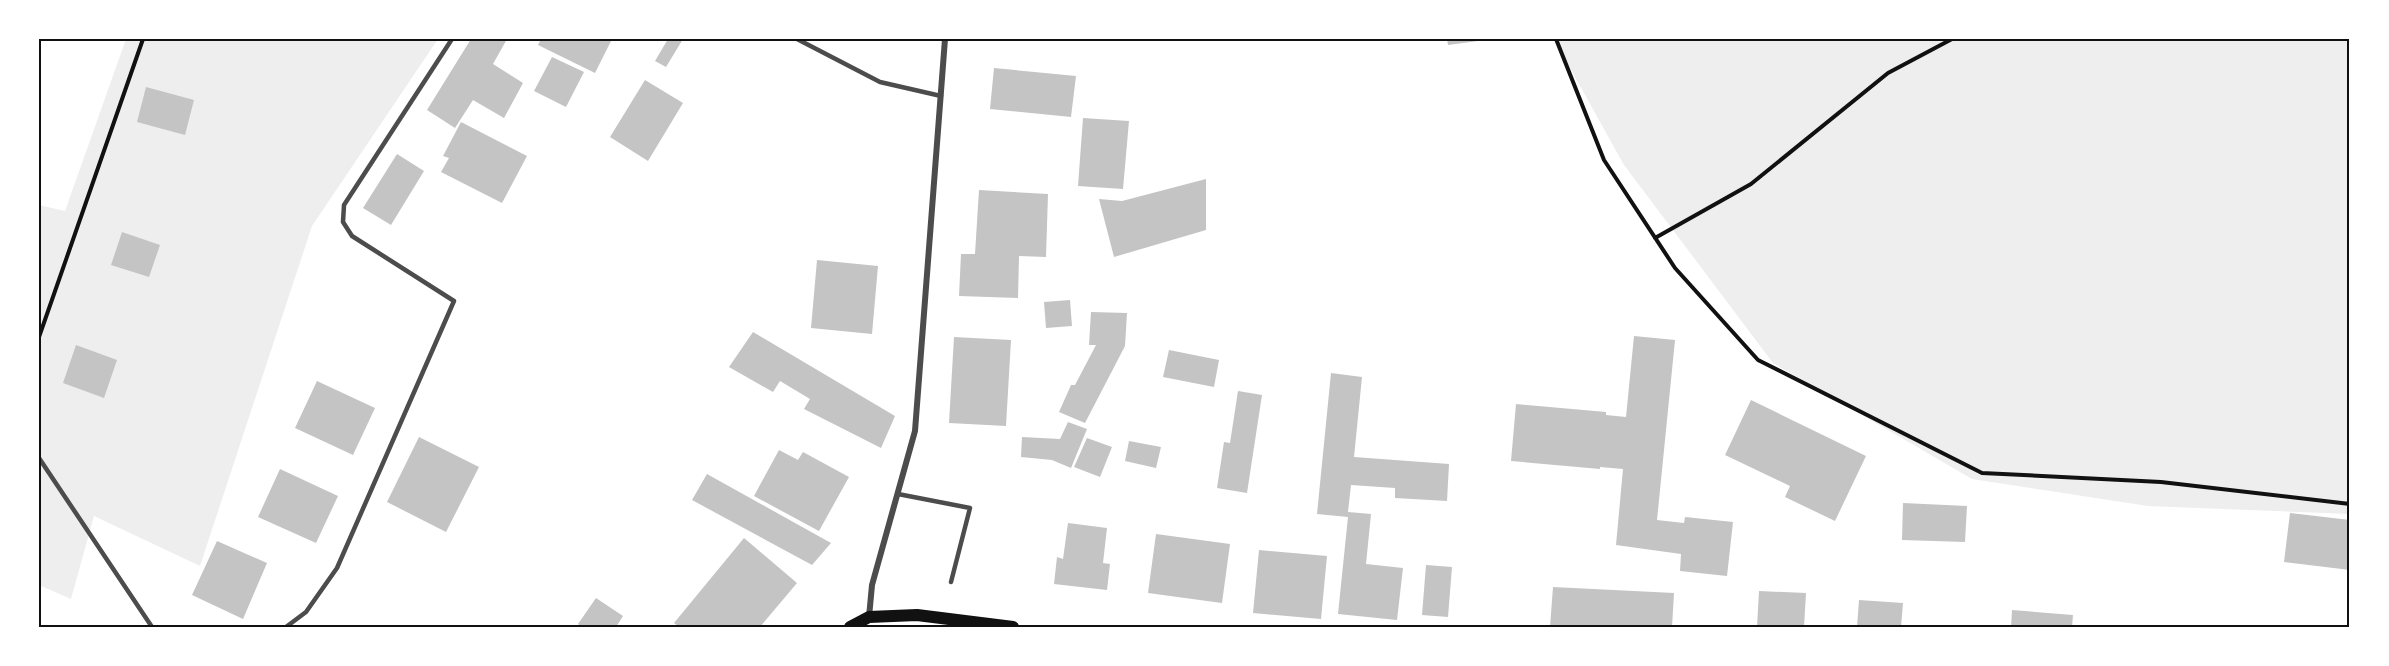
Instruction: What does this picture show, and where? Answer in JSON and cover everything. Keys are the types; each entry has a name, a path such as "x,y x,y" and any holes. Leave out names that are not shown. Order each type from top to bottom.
{"main road":[{"path":"850,627 869,617 917,615 1013,627"}],"street":[{"path":"869,617 872,585 915,431 945,39"}],"lane":[{"path":"286,627 306,612 337,568 454,301 352,236 343,222 344,205 452,39"},
{"path":"797,39 880,82 940,96"},
{"path":"39,458 152,627"},
{"path":"898,494 970,508 951,582"}],"path":[{"path":"39,337 143,39"},
{"path":"1556,39 1604,160 1675,268 1758,360 1982,472 2162,482 2350,504"},
{"path":"1655,238 1750,184 1888,73 1952,39"}],"shaded area":[{"path":"126,39 438,39 312,226 200,566 94,516 71,599 39,585 39,205 65,211"},
{"path":"1554,39 2350,39 2350,514 2148,506 1972,479 1773,363 1624,165"}],"building":[{"path":"471,39 507,39 493,64 523,83 504,118 473,100 455,128 427,110"},
{"path":"541,39 612,39 595,73 538,45"},
{"path":"668,39 683,39 666,67 655,61"},
{"path":"1447,39 1478,39 1478,41 1448,45"},
{"path":"552,57 584,72 566,107 534,91"},
{"path":"994,68 1076,76 1071,117 990,109"},
{"path":"645,80 683,103 648,161 610,137"},
{"path":"146,87 194,100 185,135 137,122"},
{"path":"1083,118 1129,121 1123,189 1078,186"},
{"path":"461,122 527,156 502,203 441,172 449,158 443,156"},
{"path":"397,154 424,171 391,225 363,208"},
{"path":"1206,179 1206,230 1114,257 1099,199 1122,201"},
{"path":"979,190 1048,194 1046,257 1019,256 1018,298 959,296 961,254 975,254"},
{"path":"122,232 160,245 149,277 111,265"},
{"path":"817,260 878,266 872,334 811,328"},
{"path":"1070,300 1072,326 1046,328 1044,302"},
{"path":"1091,312 1127,313 1125,346 1085,423 1059,412 1071,385 1075,385 1096,345 1089,345"},
{"path":"753,332 895,416 881,448 804,409 810,399 780,381 773,392 729,367"},
{"path":"1634,336 1675,340 1657,520 1684,523 1685,517 1733,522 1727,576 1680,571 1681,554 1616,545 1623,469 1511,461 1516,404 1606,412 1606,415 1626,417"},
{"path":"954,337 1011,340 1006,426 949,423"},
{"path":"76,345 117,360 104,398 63,383"},
{"path":"1169,350 1219,360 1214,387 1163,377"},
{"path":"1331,373 1362,377 1354,457 1449,464 1447,501 1395,498 1395,488 1351,485 1348,512 1371,514 1366,564 1403,568 1397,620 1338,614 1348,517 1317,514"},
{"path":"317,381 375,408 353,455 295,428"},
{"path":"1238,391 1262,395 1247,493 1217,488 1224,442 1230,443"},
{"path":"1751,400 1866,456 1835,521 1785,497 1790,486 1725,455"},
{"path":"1068,422 1087,429 1071,468 1052,460 1021,457 1022,437 1060,439"},
{"path":"419,437 479,467 446,532 387,502"},
{"path":"1087,438 1112,447 1100,477 1074,467"},
{"path":"1129,441 1161,447 1156,468 1125,461"},
{"path":"779,450 798,460 803,452 849,477 819,531 754,496"},
{"path":"280,469 338,496 316,543 258,517"},
{"path":"707,474 831,543 812,565 692,500"},
{"path":"1903,503 1967,506 1965,542 1902,540"},
{"path":"2290,513 2350,520 2350,570 2284,562"},
{"path":"1068,523 1107,528 1103,563 1110,564 1107,590 1054,584 1057,557 1063,559"},
{"path":"1156,534 1230,544 1222,603 1148,593"},
{"path":"744,538 797,583 760,627 679,627 674,623"},
{"path":"217,541 267,563 243,619 192,595"},
{"path":"1259,550 1327,556 1321,619 1253,613"},
{"path":"1426,565 1452,567 1448,617 1422,615"},
{"path":"1553,587 1674,593 1672,627 1550,627"},
{"path":"1759,591 1806,593 1804,627 1757,627"},
{"path":"596,598 623,616 616,627 582,627 578,624"},
{"path":"1859,600 1903,603 1901,627 1857,627"},
{"path":"2012,610 2073,615 2072,627 2011,627"}]}
